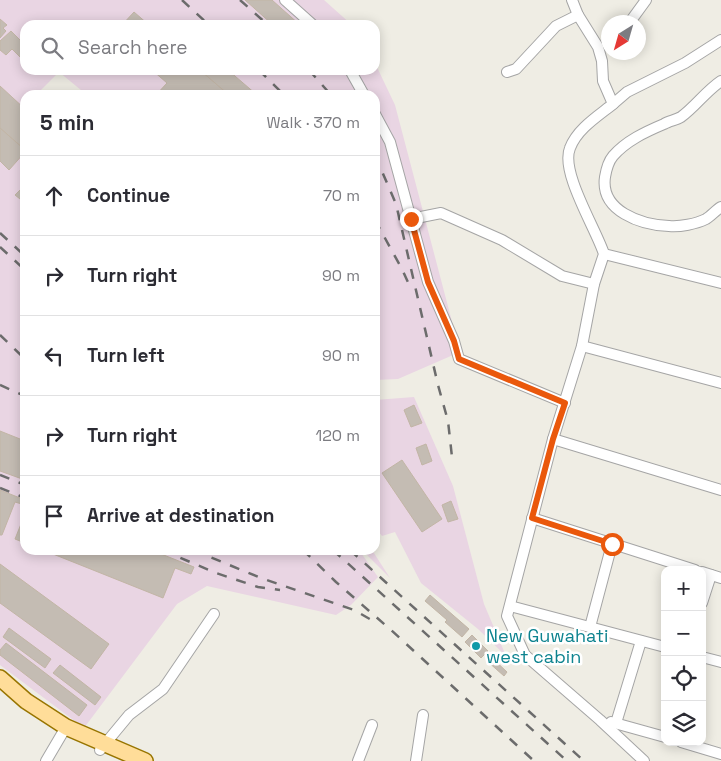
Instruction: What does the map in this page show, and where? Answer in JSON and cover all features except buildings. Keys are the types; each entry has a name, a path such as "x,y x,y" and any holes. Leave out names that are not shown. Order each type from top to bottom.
{"main road":[{"path":"0,678 64,730"},
{"path":"0,689 22,708 64,730 102,747 145,761"},
{"path":"102,747 126,761"}],"street":[{"path":"285,0 307,20"},
{"path":"572,0 578,15 598,46 602,61 603,80 613,104"},
{"path":"635,15 646,0"},
{"path":"508,72 516,68 556,26 578,15"},
{"path":"644,761 600,720 524,655 507,616 553,439 582,346 594,284 604,254 573,183 568,160 569,149 577,136 594,119 627,92 685,63 721,40"},
{"path":"353,75 361,90"},
{"path":"721,81 681,117 633,138 612,157 606,171 604,186 606,195 612,205 622,213 637,220 653,224 686,225 706,218 721,207"},
{"path":"380,123 390,142 428,282 454,341 459,359 565,403"},
{"path":"411,219 441,213 502,240 562,276 594,284"},
{"path":"604,254 721,283"},
{"path":"582,346 721,383"},
{"path":"553,439 721,490"},
{"path":"532,518 682,566"},
{"path":"590,627 612,544"},
{"path":"706,591 711,575"},
{"path":"510,606 661,646"},
{"path":"102,747 129,714 163,688 214,614"},
{"path":"616,723 641,641"},
{"path":"706,658 721,662"},
{"path":"416,761 423,715"},
{"path":"600,720 661,736"},
{"path":"358,761 372,725"},
{"path":"46,761 64,730"},
{"path":"694,746 721,754"}],"shaded area":[{"path":"0,0 324,0 346,20 20,20 20,75 56,75 41,90 20,90 20,555 363,555 378,577 351,605 336,615 207,586 177,604 84,728 0,665"},
{"path":"380,74 395,105 460,352 398,379 380,380 380,90 81,90 63,75"},
{"path":"414,397 453,486 484,604 506,656 478,629 421,583 395,532 382,536 380,533 380,400"},
{"path":"367,555 375,555 390,578"}],"railway":[{"path":"182,0 204,20"},
{"path":"240,0 262,20"},
{"path":"264,75 279,90"},
{"path":"313,75 327,90"},
{"path":"380,167 396,204 448,421 452,457"},
{"path":"380,229 411,289"},
{"path":"0,233 20,251"},
{"path":"0,247 20,265"},
{"path":"0,335 20,354"},
{"path":"0,385 20,394"},
{"path":"0,475 20,483"},
{"path":"0,488 20,496"},
{"path":"174,555 216,573 258,587 280,590"},
{"path":"205,555 261,578 354,610 375,622"},
{"path":"308,555 534,761"},
{"path":"339,555 567,761"},
{"path":"356,555 584,761"}],"place":[{"name":"New Guwahati west cabin","path":"476,646"}],"route":[{"path":"411,219 428,282 454,341 459,359 565,403 553,439 532,518 612,544"}]}
